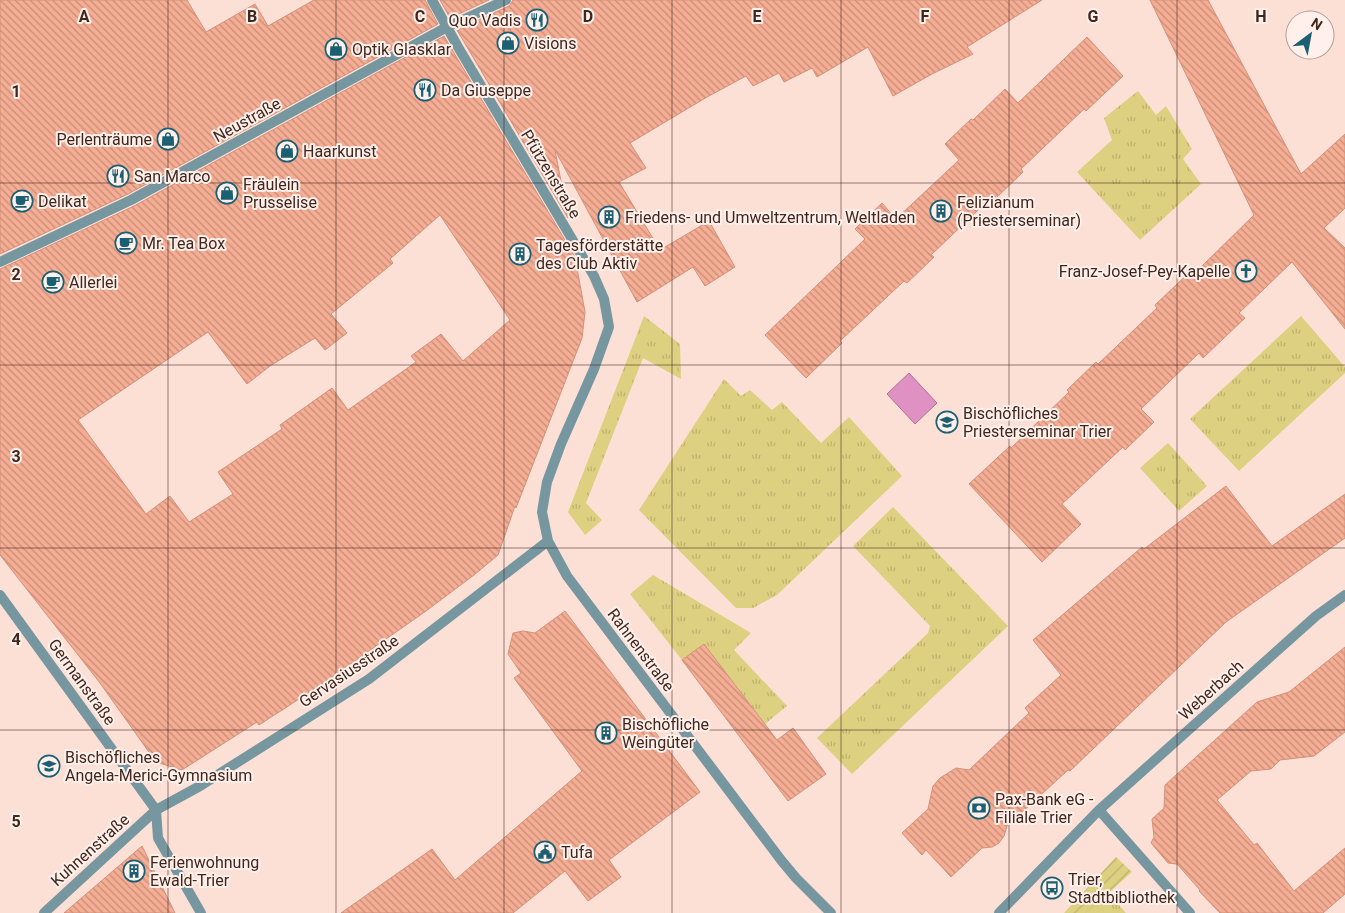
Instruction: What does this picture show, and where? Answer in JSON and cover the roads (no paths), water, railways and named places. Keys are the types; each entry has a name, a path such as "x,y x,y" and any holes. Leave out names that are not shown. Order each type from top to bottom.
{"street":[{"name":"Pfützenstraße","path":"432,0 594,276 604,299 608,327 594,369 561,444 547,482 542,512 548,541"},
{"name":"Neustraße","path":"0,262 131,200 447,27 506,0"},
{"name":"Gervasiusstraße","path":"156,810 200,786 360,685 548,541"},
{"name":"Rahnenstraße","path":"548,541 576,589 781,860 831,913"},
{"name":"Germanstraße","path":"0,595 156,810"},
{"name":"Weberbach","path":"998,913 1099,810 1316,616 1345,595"},
{"path":"156,810 158,838 201,913"},
{"name":"Kuhnenstraße","path":"44,913 156,810"},
{"path":"1099,810 1190,913"}],"place":[{"name":"Quo Vadis","path":"537,20"},
{"name":"Visions","path":"508,43"},
{"name":"Optik Glasklar","path":"336,49"},
{"name":"Da Giuseppe","path":"425,90"},
{"name":"Perlenträume","path":"168,139"},
{"name":"Haarkunst","path":"287,151"},
{"name":"San Marco","path":"118,176"},
{"name":"Fräulein Prusselise","path":"227,193"},
{"name":"Delikat","path":"22,201"},
{"name":"Felizianum (Priesterseminar)","path":"941,211"},
{"name":"Friedens- und Umweltzentrum, Weltladen","path":"609,217"},
{"name":"Mr. Tea Box","path":"126,243"},
{"name":"Tagesförderstätte des Club Aktiv","path":"520,254"},
{"name":"Franz-Josef-Pey-Kapelle","path":"1246,271"},
{"name":"Allerlei","path":"53,282"},
{"name":"Bischöfliches Priesterseminar Trier","path":"947,422"},
{"name":"Bischöfliche Weingüter","path":"606,733"},
{"name":"Bischöfliches Angela-Merici-Gymnasium","path":"49,766"},
{"name":"Pax-Bank eG - Filiale Trier","path":"979,808"},
{"name":"Tufa","path":"545,852"},
{"name":"Ferienwohnung Ewald-Trier","path":"134,871"},
{"name":"Trier, Stadtbibliothek","path":"1052,888"}]}
